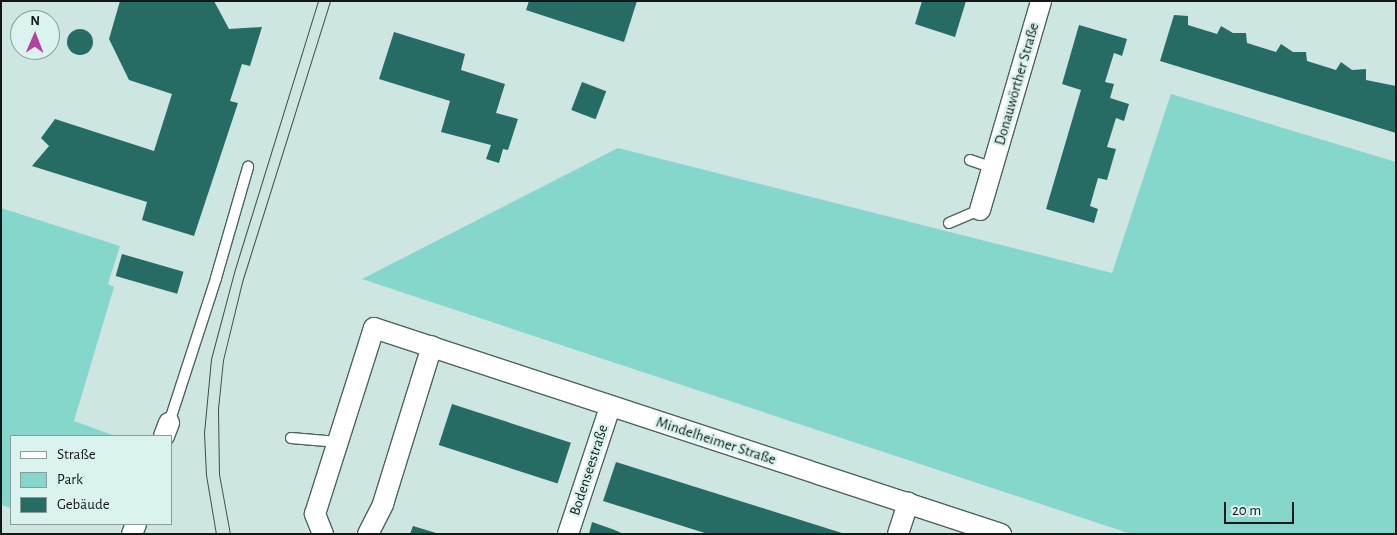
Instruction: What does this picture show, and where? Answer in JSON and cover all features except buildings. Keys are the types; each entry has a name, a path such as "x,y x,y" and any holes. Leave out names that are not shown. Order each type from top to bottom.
{"street":[{"name":"Donauwörther Straße","path":"980,210 1041,1"},
{"name":"Mindelheimer Straße","path":"322,534 315,514 374,328 1001,534"},
{"path":"368,534 383,504 432,346"},
{"name":"Bodenseestraße","path":"568,534 610,407"},
{"path":"898,534 908,503"}],"lane":[{"path":"970,160 993,168"},
{"path":"166,430 216,278 248,167"},
{"name":"Donauwörther Straße","path":"949,222 980,210"},
{"path":"291,438 338,442"}],"green space":[{"path":"1171,94 1396,162 1396,534 1131,534 362,279 618,148 1112,273"},
{"path":"1,208 120,246 108,284 114,287 74,421 112,435 10,435 10,508 1,505"}],"tram line":[{"path":"216,534 206,475 204,433 211,359 235,269 318,1"},
{"path":"230,534 219,474 218,409 223,360 242,282 330,1"}]}
